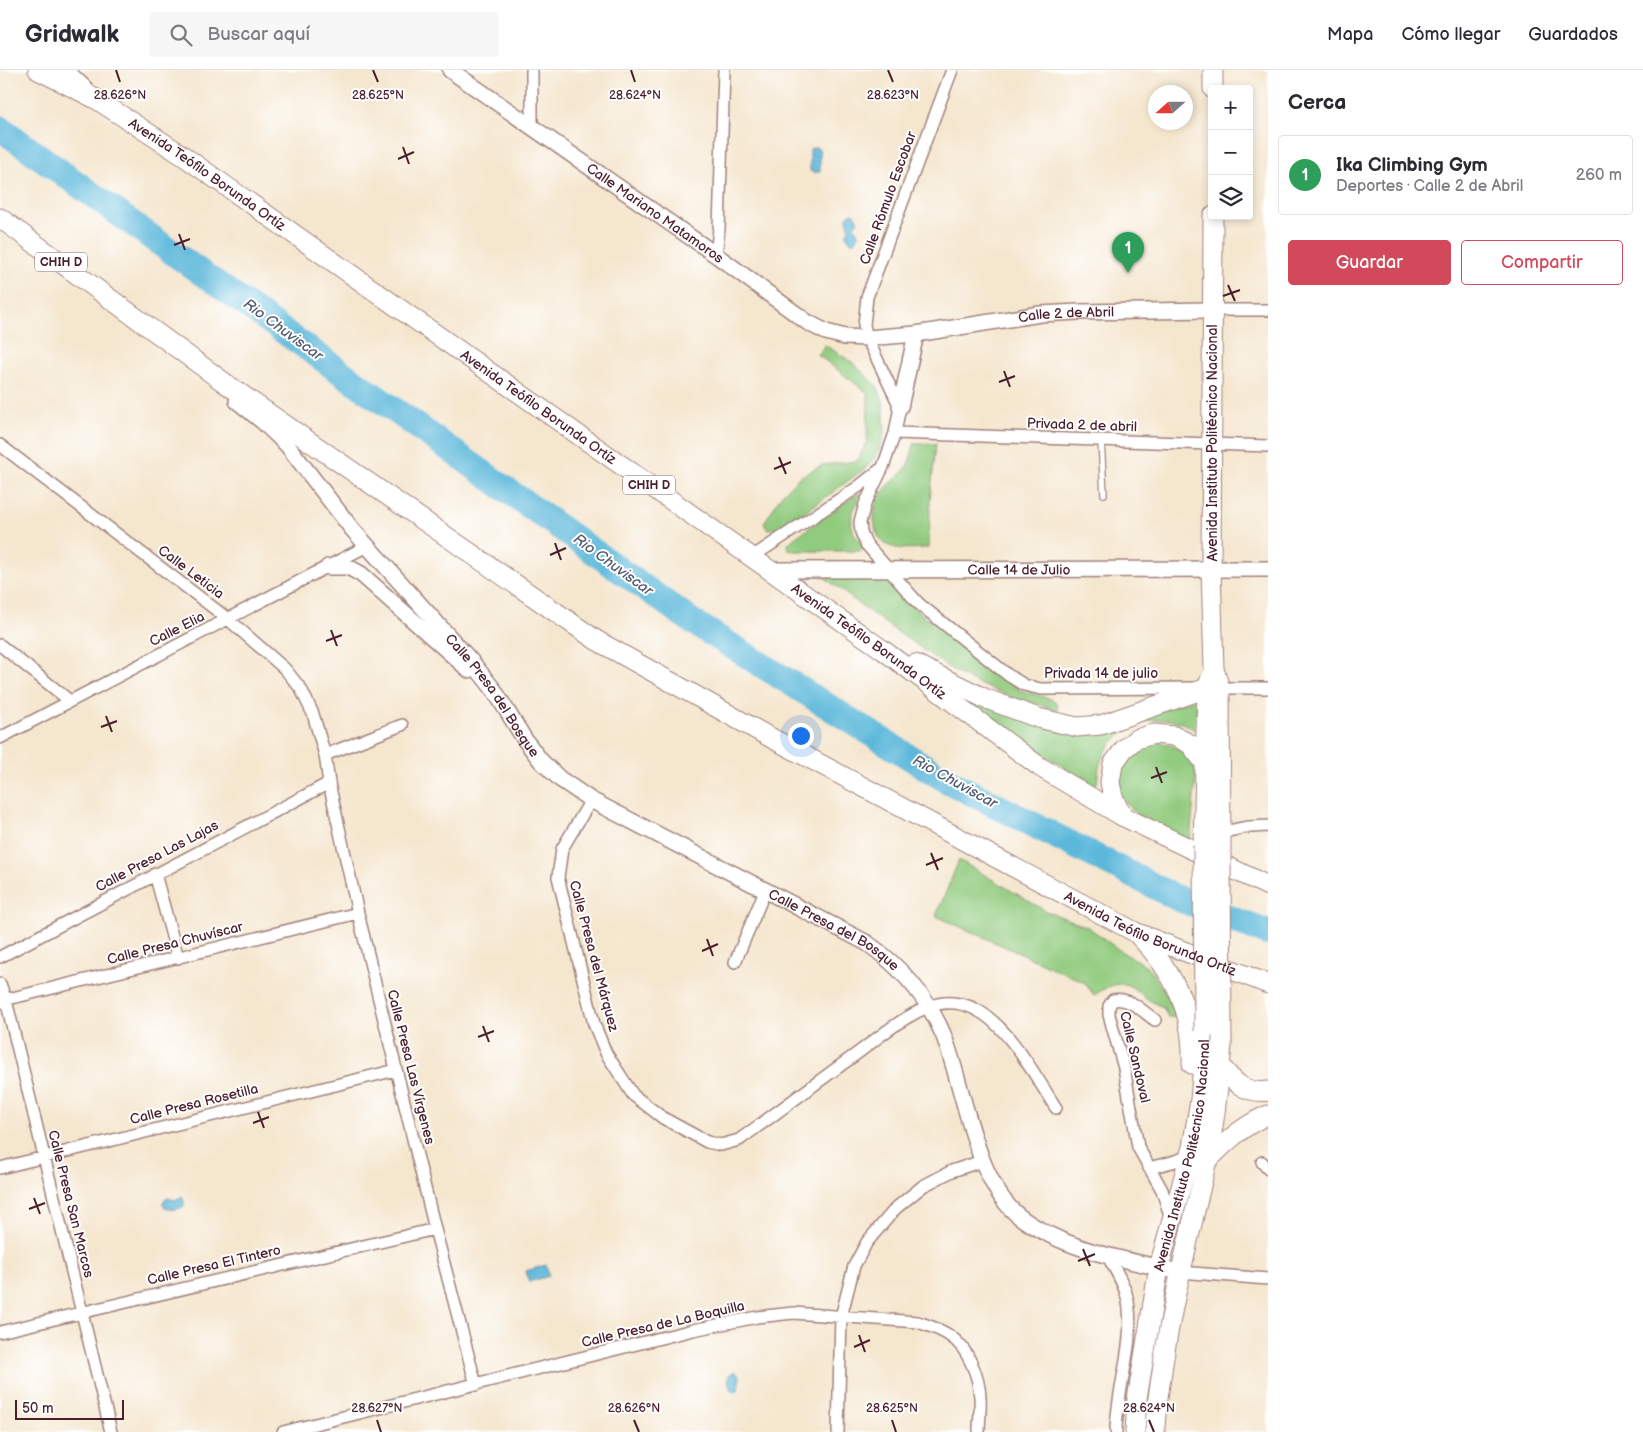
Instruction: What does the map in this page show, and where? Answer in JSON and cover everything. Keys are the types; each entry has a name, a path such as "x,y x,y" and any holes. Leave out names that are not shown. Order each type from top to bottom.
{"main road":[{"path":"65,70 96,99"},
{"path":"1213,70 1213,85"},
{"name":"Avenida Teófilo Borunda Ortíz","path":"42,71 96,99 182,155 883,650 1040,766 1122,816 1268,886"},
{"name":"CHIH D","path":"0,218 122,306"},
{"name":"Avenida Instituto Politécnico Nacional","path":"1135,1432 1137,1398 1159,1268 1172,1223 1216,1104 1222,1044 1215,842 1214,669 1211,569 1212,220"},
{"name":"Avenida Teófilo Borunda Ortíz","path":"122,306 225,383 596,640 764,734 1135,932 1268,984"},
{"path":"883,650 930,670 984,698 1038,718 1078,727 1102,725 1214,688"},
{"name":"Avenida Instituto Politécnico Nacional","path":"1155,1432 1155,1415 1165,1348 1180,1272 1196,1155 1204,1052 1215,842 1204,762 1214,688"},
{"path":"1122,816 1112,797 1110,782 1113,764 1124,749 1136,739 1154,734 1174,736 1190,744 1204,762"},
{"path":"1135,932 1168,970 1181,996 1189,1023 1193,1054 1196,1155 1268,1115"},
{"path":"1220,1065 1230,1078 1242,1088 1258,1092 1268,1091"}],"street":[{"name":"Calle Mariano Matamoros","path":"450,70 532,125 807,322 826,332 845,337 867,338"},
{"path":"532,70 532,125"},
{"path":"716,255 719,229 724,70"},
{"name":"Calle Rómulo Escobar","path":"867,338 864,325 867,297 952,70"},
{"name":"Calle Presa del Bosque","path":"122,306 132,325 245,407 287,445 335,510 449,635 494,690 526,740 550,770 592,800 867,943 904,972 929,1006 943,1033 982,1161 1000,1195 1018,1215 1039,1230 1066,1242 1107,1255 1180,1272 1268,1279"},
{"name":"Calle 2 de Abril","path":"867,338 916,334 1040,314 1268,310"},
{"path":"890,568 866,544 861,532 860,522 865,504 883,467 895,433 916,334"},
{"path":"867,338 900,407"},
{"name":"Privada 2 de abril","path":"895,433 1268,446"},
{"name":"Calle Leticia","path":"0,445 228,619 285,669 301,688 313,714 325,754"},
{"path":"752,557 858,487 883,467"},
{"name":"Calle Elia","path":"0,738 367,546"},
{"path":"328,567 348,567 361,574 458,661 494,690"},
{"name":"Calle 14 de Julio","path":"770,570 890,568 1268,569"},
{"name":"Privada 14 de julio","path":"890,568 918,603 1008,675 1024,685 1041,689 1268,688"},
{"path":"0,645 70,701"},
{"path":"325,754 402,724"},
{"name":"Calle Presa Las Vírgenes","path":"325,754 329,783 358,913 435,1229 476,1385"},
{"name":"Calle Presa Las Lajas","path":"0,957 329,783"},
{"name":"Calle Presa del Márquez","path":"592,800 562,850 558,877 563,902 594,1024 606,1053 633,1095 664,1118 707,1142 722,1145 739,1140 899,1022 929,1006"},
{"path":"1215,842 1233,829 1268,826"},
{"path":"155,874 178,958"},
{"path":"735,962 765,891"},
{"name":"Calle Presa Chuvíscar","path":"3,1001 358,913"},
{"name":"Calle Presa San Marcos","path":"0,984 112,1432"},
{"name":"Calle Sandoval","path":"1149,1168 1138,1147 1124,1068 1108,1015 1109,1006 1113,1000 1122,998 1131,1002 1155,1020"},
{"path":"929,1006 960,1003 976,1010 999,1027 1021,1054 1056,1108"},
{"name":"Calle Presa Rosetilla","path":"0,1168 396,1070"},
{"path":"1172,1223 1162,1190 1149,1168 1196,1155"},
{"path":"838,1432 841,1317 854,1266 867,1242 896,1208 923,1186 952,1171 982,1161"},
{"name":"Calle Presa El Tintero","path":"0,1332 435,1229"},
{"path":"1107,1255 1122,1281 1130,1314 1116,1432"},
{"name":"Calle Presa de La Boquilla","path":"283,1432 693,1330 757,1317 792,1313 918,1322 937,1328 952,1337 965,1352 975,1372 980,1396 979,1432"}],"lane":[{"name":"Privada 2 de abril","path":"1101,441 1104,494"}],"green space":[{"path":"825,345 852,362 877,386 883,401 885,430 879,453 867,467 785,527 767,529 764,523 782,494 798,478 822,465 857,461 867,442 868,393 818,355"},
{"path":"914,444 936,444 930,500 929,548 906,549 891,546 880,538 876,531 874,515 878,500 883,491 907,466"},
{"path":"859,493 860,496 853,512 852,523 853,531 863,544 864,549 859,551 793,551 788,549 788,544 793,539"},
{"path":"820,574 891,574 909,604 1017,689 1051,699 1056,703 1058,710 1015,698 981,685 955,672 875,616"},
{"path":"1194,700 1197,702 1199,732 1178,722 1166,720 1153,720 1131,728 1121,734 1105,753 1099,766 1097,783 1092,787 972,704 973,701 1065,731"},
{"path":"1155,742 1169,744 1182,751 1193,762 1196,777 1190,842 1138,815 1121,794 1119,781 1125,761 1135,750"},
{"path":"959,860 1046,911 1088,927 1122,952 1148,967 1178,1017 1168,1017 1163,1007 1125,984 1117,984 1094,995 1084,982 936,916"}],"water":[{"path":"816,147 820,150 820,171 815,173 810,171 810,149"},
{"path":"852,213 855,214 858,221 854,226 859,236 855,242 851,242 846,235 849,228 847,218"},
{"path":"182,1196 184,1206 175,1209 165,1208 164,1200 168,1198 175,1200"},
{"path":"546,1265 549,1276 529,1282 526,1271"},
{"path":"735,1371 740,1377 738,1391 734,1392 731,1390 728,1382 729,1375"}],"waterway":[{"name":"Rio Chuviscar","path":"0,128 693,622 946,780 1177,898 1268,933"}],"place":[{"name":"Ika Climbing Gym","path":"1128,273"}]}
